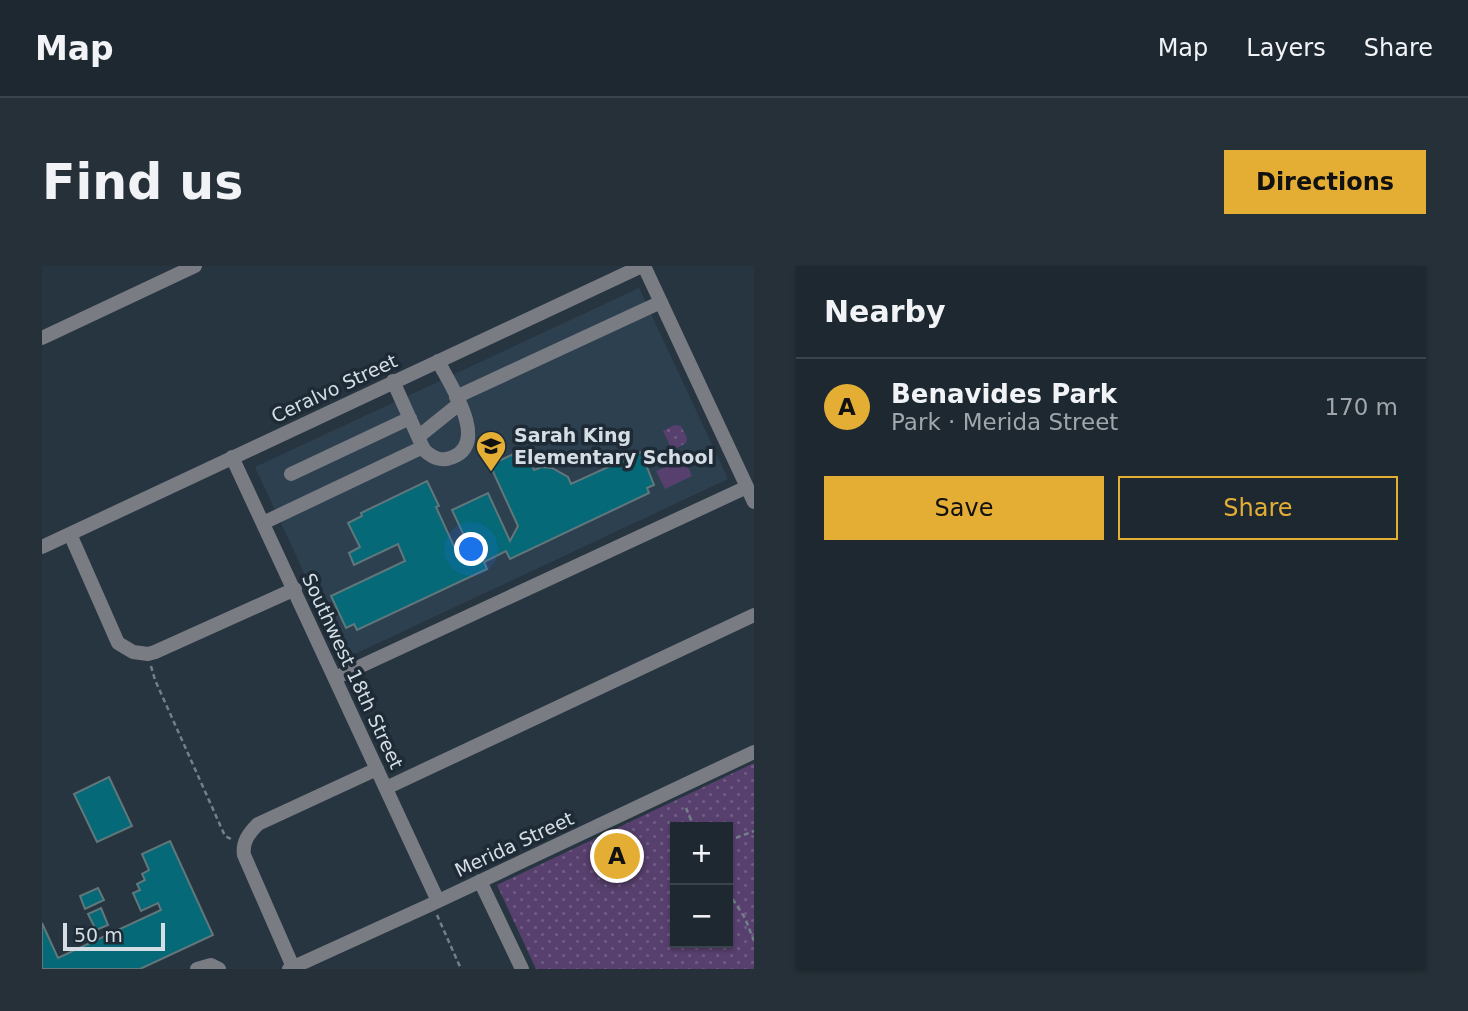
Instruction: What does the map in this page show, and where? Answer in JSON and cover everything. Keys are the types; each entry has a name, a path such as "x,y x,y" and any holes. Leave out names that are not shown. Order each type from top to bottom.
{"street":[{"path":"42,338 195,266"},
{"path":"643,266 754,502"},
{"name":"Ceralvo Street","path":"42,547 643,266"},
{"path":"263,523 420,442 457,401 661,302"},
{"path":"393,381 420,442 432,457 444,460 457,455 467,446 470,434 438,361"},
{"path":"291,474 410,418"},
{"name":"Southwest 18th Street","path":"232,457 386,788 435,903"},
{"path":"335,678 747,486"},
{"path":"70,534 118,643 132,652 148,654 295,589"},
{"path":"386,788 754,615"},
{"name":"Merida Street","path":"291,968 317,963 480,881 754,752"},
{"path":"291,968 244,855 248,834 258,824 377,769"},
{"path":"480,881 522,969"},
{"path":"197,969 211,965 219,969"}],"path":[{"path":"148,654 155,680 225,836 244,844"},
{"path":"686,808 692,822"},
{"path":"733,839 754,831"},
{"path":"733,900 745,918 754,941"},
{"path":"435,903 461,969"}],"shaded area":[{"name":"Sarah King Elementary School","path":"639,288 728,479 344,659 255,467"},
{"path":"674,425 681,426 687,438 686,443 675,449 663,431"},
{"path":"684,458 692,476 665,489 656,471"},
{"path":"754,763 754,969 536,969 497,885"}],"building":[{"path":"524,449 534,470 552,468 568,477 571,484 641,452 654,485 647,488 649,493 510,559 506,551 484,562 487,569 357,630 354,624 346,628 331,596 405,561 398,544 354,565 349,553 360,547 348,523 362,516 361,513 427,481 457,553 474,557 452,510 488,493 510,541 518,526 490,465"},
{"path":"109,777 132,826 97,842 74,794"},
{"path":"170,841 213,935 140,969 42,969 42,923 58,958 161,910 158,903 141,911 133,893 140,890 137,884 145,880 142,874 149,870 142,854"},
{"path":"98,888 104,900 85,909 80,896"},
{"path":"101,908 108,925 96,930 88,914"}],"place":[{"name":"Sarah King Elementary School","path":"491,473"},
{"name":"Benavides Park","path":"617,856"}]}
